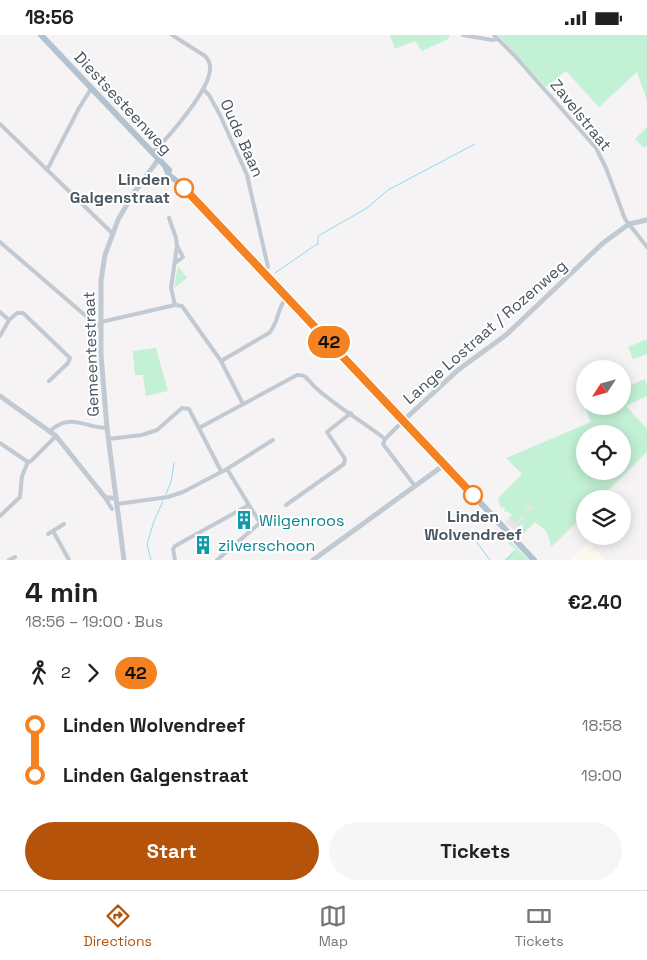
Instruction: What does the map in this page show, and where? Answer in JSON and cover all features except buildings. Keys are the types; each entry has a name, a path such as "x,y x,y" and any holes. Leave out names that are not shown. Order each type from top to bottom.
{"main road":[{"name":"Diestsesteenweg","path":"41,35 166,168 169,175 179,183 264,272 534,560"}],"street":[{"name":"Oude Baan","path":"172,35 201,53 209,61 210,69 203,89 209,95 216,108 247,175 268,267 264,272"},
{"path":"463,35 486,39 495,37"},
{"name":"Zavelstraat","path":"495,37 515,56 596,148 606,168 623,215 647,247"},
{"path":"47,169 79,107 91,89"},
{"path":"152,153 194,103 203,89"},
{"path":"0,124 112,233"},
{"name":"Gemeentestraat","path":"124,560 115,507 116,498 107,427 101,324 102,268 112,233 128,202 158,160"},
{"path":"169,218 177,247 171,289 175,305"},
{"path":"629,223 647,220"},
{"name":"Lange Lostraat / Rozenweg","path":"403,421 452,375 506,335 603,243 629,223"},
{"path":"0,242 94,323 101,324 175,305 182,307 221,361 243,404"},
{"path":"175,263 183,257 177,247"},
{"path":"221,361 274,328 283,301 287,297"},
{"path":"0,312 9,321"},
{"path":"0,336 9,321 17,313 23,313 70,358 68,363 50,381"},
{"path":"199,428 297,375 306,376 316,388 385,439"},
{"path":"0,395 56,436 115,507 168,497 183,492 227,469 273,440"},
{"path":"108,439 142,435 157,430 182,408 189,409 221,471"},
{"path":"286,505 344,464 345,459 327,432 351,413"},
{"path":"50,431 58,425 74,421 107,427"},
{"path":"403,421 385,439 384,444 415,487"},
{"path":"0,516 20,497 22,476 28,461 56,436"},
{"path":"0,443 28,461"},
{"path":"313,560 444,465"},
{"path":"217,560 260,523 227,469"},
{"path":"104,496 116,498"},
{"path":"175,560 173,549 175,547 249,505"},
{"path":"48,534 64,524"},
{"path":"53,531 69,560"},
{"path":"9,560 15,557"}],"shaded area":[{"path":"541,488 548,495 514,530 505,522"},
{"path":"586,545 592,545 606,560 570,560"}],"green space":[{"path":"390,35 450,35 448,39 422,51 415,41 395,49"},
{"path":"498,35 647,35 647,100 637,72 599,107 566,71 546,87"},
{"path":"647,127 647,145 644,148 635,139"},
{"path":"178,266 187,278 174,288"},
{"path":"647,339 647,354 633,359 628,347"},
{"path":"156,348 168,391 146,396 143,375 135,375 133,351"},
{"path":"644,379 647,384 647,396 631,404 631,385"},
{"path":"631,411 647,429 647,452 631,468 631,425 584,425 591,422 588,415 631,415"},
{"path":"576,428 576,480 618,480 608,490 576,490 576,523 551,547 547,533 535,523 538,519 520,537 518,534 524,526 522,524 517,526 534,508 528,503 525,507 530,511 526,516 523,514 516,523 510,517 512,515 504,511 505,507 500,508 499,497 522,474 506,458"},
{"path":"510,541 529,560 504,560 516,550 508,543"}],"waterway":[{"path":"318,245 318,236 367,208 388,190 475,144"},
{"path":"275,273 317,244"},
{"path":"166,494 171,482 174,463"},
{"path":"151,560 147,544 163,501"},
{"path":"469,532 490,560"},
{"path":"507,560 514,551"}],"bus line":[{"name":"42","path":"184,188 473,495"}],"place":[{"name":"Linden Galgenstraat","path":"184,188"},
{"name":"Linden Wolvendreef","path":"473,495"},
{"name":"Wilgenroos","path":"244,520"},
{"name":"zilverschoon","path":"203,545"}]}
